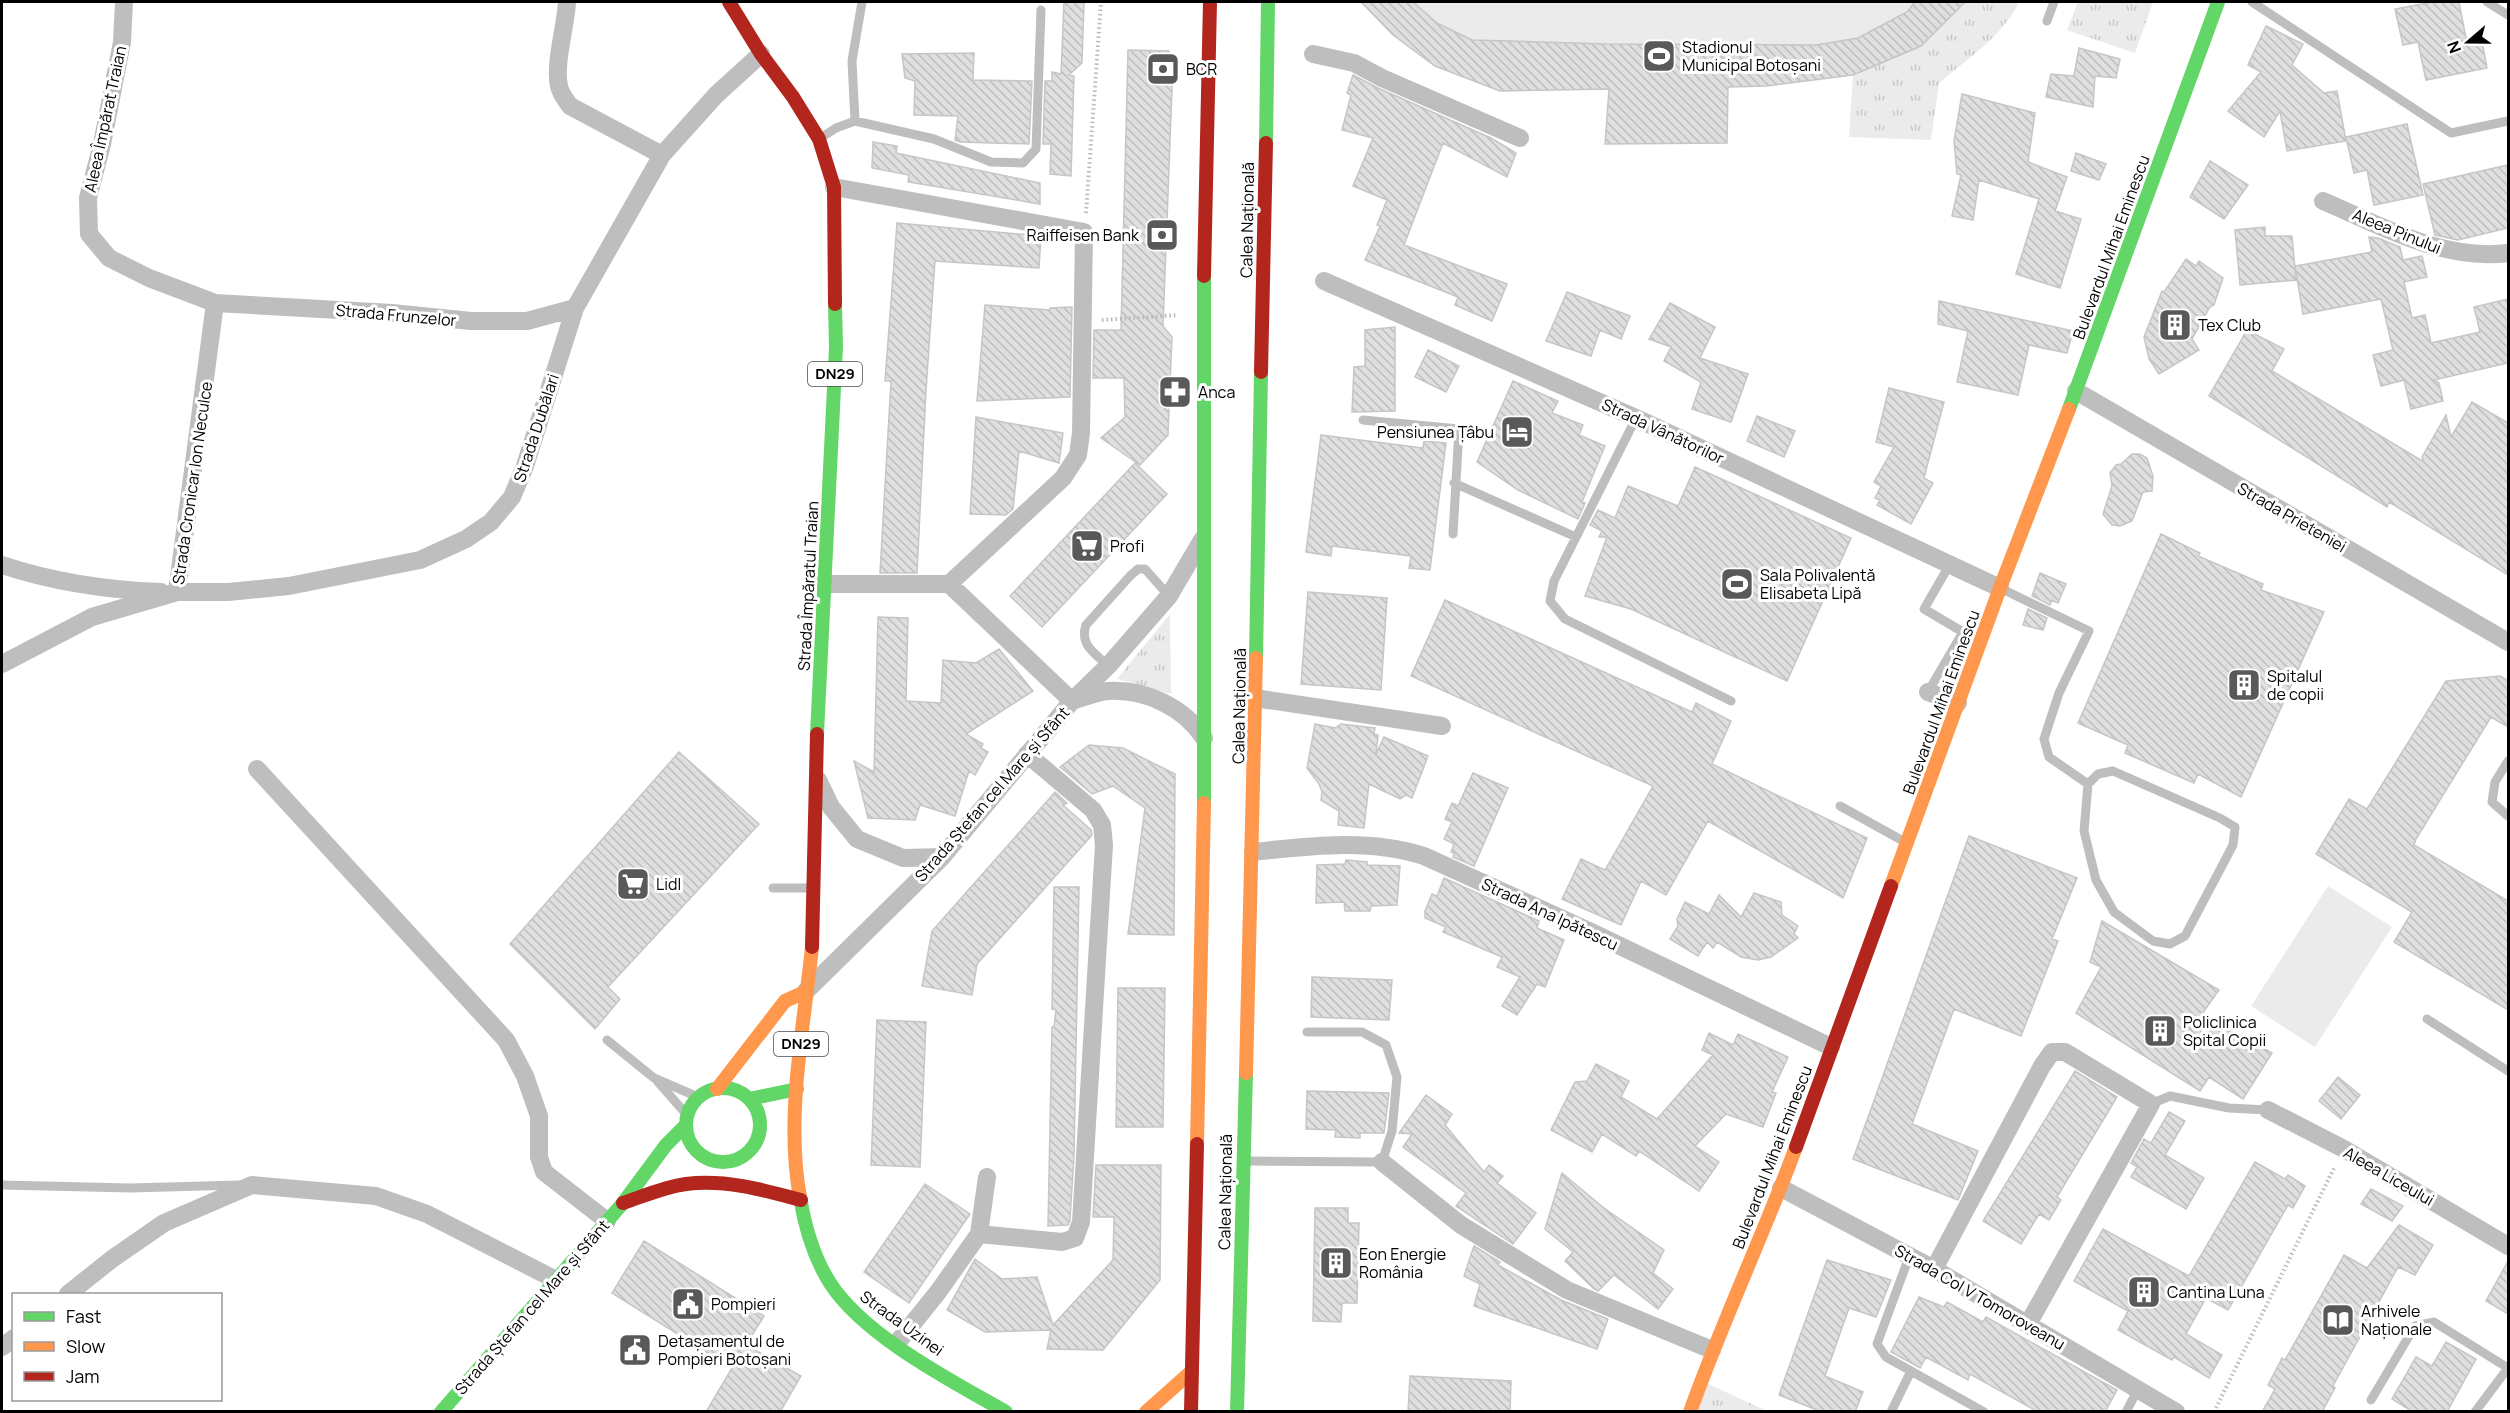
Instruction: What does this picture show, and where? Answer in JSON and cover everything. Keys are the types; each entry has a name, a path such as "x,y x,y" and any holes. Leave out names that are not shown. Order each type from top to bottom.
{"main road":[{"name":"Strada Împăratul Traian","path":"729,2 761,54 819,139 834,187 836,347 823,584 812,888 816,908 805,992 797,1089 796,1143 801,1200"},
{"name":"Calea Națională","path":"1191,1412 1204,738 1203,313 1210,2"},
{"name":"Calea Națională","path":"1237,1412 1242,1161 1253,852 1268,2"},
{"name":"Bulevardul Mihai Eminescu","path":"1690,1412 1712,1350 1781,1188 2000,588 2076,392 2218,2"},
{"name":"Strada Ștefan cel Mare și Sfânt","path":"441,1412 623,1203 688,1115 700,1095 717,1089 785,1001 805,992"},
{"path":"688,1115 687,1137 692,1148 700,1156 722,1163 745,1156 759,1135 758,1116 749,1098 738,1091 726,1088 717,1089"},
{"path":"749,1098 797,1089"},
{"path":"666,1145 676,1174"},
{"path":"717,1183 722,1163"},
{"path":"623,1203 676,1174 717,1183 748,1186 801,1200"},
{"name":"Strada Uzinei","path":"801,1200 805,1229 814,1256 830,1284 845,1302 897,1343 1006,1412"},
{"path":"1146,1412 1192,1371"}],"street":[{"name":"Aleea Împărat Traian","path":"124,2 122,42 102,144 88,198 89,234 109,258 149,278 215,303"},
{"path":"567,2 559,72 559,85 563,96 570,106 662,155"},
{"name":"Strada Dubălari","path":"2,664 92,617 177,592 228,592 289,586 420,560 466,539 490,522 512,497 525,466 575,308 662,155 717,95 761,54"},
{"path":"1313,54 1354,63 1382,78 1520,138"},
{"path":"823,584 949,584 1064,478 1078,455 1081,433 1084,232 834,187"},
{"name":"Aleea Pinului","path":"2323,201 2438,249 2479,254 2508,253"},
{"name":"Strada Vânătorilor","path":"1324,281 1636,418 2000,588"},
{"name":"Strada Frunzelor","path":"215,303 392,313 471,321 527,321 575,308"},
{"name":"Strada Cronicar Ion Neculce","path":"2,565 27,573 114,590 177,592 215,303"},
{"name":"Strada Prieteniei","path":"2076,392 2508,642"},
{"name":"Strada Ștefan cel Mare și Sfânt","path":"805,992 942,856 1072,700 1108,666 1169,596 1203,537"},
{"path":"949,584 1072,700 1107,691 1156,699 1186,715 1204,738"},
{"path":"1928,692 1958,703"},
{"path":"1255,698 1442,726"},
{"path":"978,1234 1062,1242 1076,1238 1081,1222 1103,857 1102,825 1093,810 1027,754"},
{"path":"257,770 506,1040 525,1076 539,1116 539,1156 544,1172 607,1221"},
{"path":"816,776 831,807 857,839 903,858 942,856"},
{"name":"Strada Ana Ipătescu","path":"1253,852 1307,846 1402,849 1424,856 1591,932 1831,1047"},
{"path":"1934,1269 2052,1052 2066,1052 2151,1104 2028,1324"},
{"name":"Aleea Liceului","path":"2268,1110 2344,1149 2508,1246"},
{"path":"1382,1162 1461,1225 1567,1290 1712,1350"},
{"path":"897,1343 938,1292 978,1234 987,1177"},
{"path":"69,1293 112,1259 164,1223 252,1185 376,1196 427,1214 556,1280"},
{"name":"Strada Col V Tomoroveanu","path":"1781,1188 1934,1269 2176,1412"}],"lane":[{"path":"855,121 852,61 862,2"},
{"path":"2047,21 2054,2"},
{"path":"2252,2 2451,134 2508,121"},
{"path":"2487,2 2508,15"},
{"path":"819,139 836,128 855,121 934,139 991,162 1023,163 1036,149 1041,10"},
{"path":"1636,418 1554,581 1550,602 1565,619 1731,701"},
{"path":"1363,420 1459,429 1453,534"},
{"path":"1455,483 1576,537"},
{"path":"1928,692 1963,632 1924,609 1950,564"},
{"path":"1108,666 1085,643 1083,634 1086,626 1138,569 1145,569 1169,596"},
{"path":"2000,588 2089,631 2059,693 2044,739 2049,757 2088,784"},
{"path":"2508,761 2494,782 2492,802 2508,816"},
{"path":"2113,771 2220,818 2235,828 2233,845 2185,936 2170,944 2153,941 2115,912 2096,880 2084,831 2088,784 2098,774 2113,771"},
{"path":"1840,806 1907,843"},
{"path":"772,888 812,888"},
{"path":"2427,1019 2508,1071"},
{"path":"1242,1161 1382,1162 1392,1131 1397,1077 1386,1046 1362,1032 1307,1032"},
{"path":"607,1040 654,1078 688,1115 698,1097 654,1078"},
{"path":"2151,1104 2170,1096 2229,1108 2268,1110"},
{"path":"2,1185 130,1188 252,1185"},
{"path":"1909,1257 1877,1344 1886,1357 1984,1412"},
{"path":"2371,1400 2415,1326 2434,1322 2508,1368 2475,1412"},
{"path":"1892,1412 1911,1371"},
{"path":"2126,1412 2138,1389"}],"path":[{"path":"1084,232 1101,2"},
{"path":"1083,322 1203,313"},
{"path":"2214,1412 2344,1149"}],"green space":[{"name":"Stadionul Municipal Botoșani","path":"1361,2 1965,2 1921,46 1853,75 1767,86 1435,66 1393,35"},
{"path":"1965,2 2019,2 1994,36 1939,83 1931,140 1849,137 1853,75 1921,46"},
{"path":"2078,2 2153,2 2135,53 2067,30"},
{"path":"1170,614 1171,694 1117,679"},
{"path":"2328,886 2392,927 2315,1047 2251,1006"},
{"path":"1706,1383 1767,1411 1696,1412"}],"building":[{"path":"1064,2 1084,2 1082,63 1069,75 1074,76 1071,176 1050,174 1051,144 1043,144 1045,81 1052,81 1052,72 1061,74"},
{"path":"1361,2 1413,2 1437,23 1472,40 1606,44 1816,45 1858,38 1907,12 1915,2 1965,2 1921,46 1853,75 1767,86 1728,87 1727,143 1605,144 1609,89 1500,91 1435,66 1393,35"},
{"path":"2432,2 2459,2 2466,38 2481,36 2487,68 2426,80 2418,42 2403,45 2395,9"},
{"path":"2266,26 2303,44 2292,65 2324,93 2337,91 2346,141 2287,151 2280,111 2264,137 2228,111 2261,72 2248,65"},
{"path":"2079,48 2120,59 2116,78 2095,76 2093,107 2046,97 2051,74 2074,76"},
{"path":"1128,50 1169,51 1172,89 1163,326 1172,337 1168,435 1140,465 1101,438 1125,417 1124,378 1093,378 1094,330 1121,330"},
{"path":"974,53 973,80 1032,81 1029,144 960,142 955,140 958,116 914,115 915,81 905,78 902,54"},
{"path":"1353,75 1491,138 1516,153 1507,177 1443,143 1404,245 1507,284 1492,321 1455,305 1458,297 1365,260 1380,226 1377,225 1387,200 1353,186 1373,138 1342,130 1351,95 1347,93"},
{"path":"1962,94 2035,113 2028,162 2067,177 2055,211 2081,219 2060,288 2016,274 2039,199 1979,180 1973,220 1952,216 1961,175 1957,174 1954,141"},
{"path":"2407,124 2423,195 2374,205 2367,170 2354,173 2346,137"},
{"path":"873,142 897,146 896,153 1040,183 1040,204 908,182 909,175 872,168"},
{"path":"2076,153 2106,164 2099,180 2071,171"},
{"path":"2210,161 2248,185 2224,219 2190,197"},
{"path":"2508,165 2508,228 2458,240 2435,235 2423,184"},
{"path":"897,223 1041,236 1039,268 935,261 917,573 880,573 891,381 885,381"},
{"path":"2265,227 2265,236 2292,236 2296,280 2240,285 2235,230"},
{"path":"2369,237 2378,238 2400,247 2403,260 2422,256 2427,277 2404,282 2412,318 2425,315 2431,343 2480,332 2474,307 2508,299 2508,363 2434,380 2439,383 2443,401 2411,409 2404,380 2381,386 2373,355 2393,350 2381,299 2303,314 2295,266 2372,252"},
{"name":"Tex Club","path":"2186,259 2196,266 2199,261 2223,278 2214,305 2210,307 2192,339 2199,350 2159,374 2149,359 2144,337 2162,291 2164,292"},
{"path":"1567,292 1630,316 1621,339 1600,330 1591,356 1546,341"},
{"path":"1939,301 2073,331 2067,353 2029,345 2018,395 1957,382 1968,331 1938,324"},
{"path":"1670,303 1715,327 1700,358 1748,374 1731,422 1692,409 1701,382 1664,361 1671,347 1649,339"},
{"path":"985,305 1050,310 1050,308 1072,307 1070,397 977,401"},
{"path":"1395,327 1395,411 1352,412 1354,367 1365,366 1365,330"},
{"path":"2247,330 2284,349 2272,371 2424,462 2422,457 2446,415 2451,437 2472,402 2508,423 2508,575 2389,502 2387,507 2209,396"},
{"path":"1428,350 1459,366 1446,392 1415,377"},
{"path":"1513,381 1558,401 1552,413 1583,425 1579,435 1605,446 1582,502 1585,503 1578,519 1518,490 1477,462"},
{"path":"1889,388 1944,402 1924,478 1933,483 1911,524 1877,505 1880,500 1875,498 1881,486 1874,482 1894,447 1876,442"},
{"path":"1757,416 1795,431 1784,457 1747,441"},
{"path":"976,417 1063,433 1059,463 1019,451 1013,509 1006,515 970,514"},
{"path":"1321,435 1423,448 1424,441 1446,443 1430,570 1409,568 1411,556 1332,546 1331,556 1306,552"},
{"path":"2132,454 2140,454 2147,458 2153,476 2152,491 2143,492 2132,521 2120,526 2112,525 2103,514 2112,486 2110,473 2116,465 2121,464"},
{"path":"1135,463 1167,494 1042,627 1010,596"},
{"name":"Sala Polivalentă Elisabeta Lipă","path":"1695,467 1851,538 1787,681 1631,609 1585,596 1607,537 1599,537 1602,531 1590,525 1598,510 1615,518 1628,486 1678,506"},
{"path":"2161,534 2200,553 2198,556 2263,584 2261,590 2324,612 2241,797 2198,774 2194,783 2125,753 2128,745 2078,723"},
{"path":"2040,573 2066,584 2058,603 2052,600 2050,605 2032,596"},
{"path":"1308,592 1387,598 1381,690 1301,684"},
{"path":"1445,600 1692,712 1696,703 1731,721 1712,764 1867,838 1843,898 1708,821 1666,895 1641,881 1621,925 1562,899 1581,859 1605,870 1653,786 1411,676"},
{"path":"2028,609 2047,618 2043,630 2023,625"},
{"path":"878,617 908,618 906,701 941,703 943,660 976,663 999,649 1033,691 966,734 983,744 981,748 988,752 975,775 969,771 955,816 920,805 915,820 868,818 854,761 874,772"},
{"path":"2500,676 2508,681 2508,727 2491,717 2414,845 2508,901 2508,1010 2394,942 2412,912 2316,854 2349,799 2367,809 2446,681"},
{"path":"1315,724 1335,728 1341,724 1375,728 1374,734 1378,735 1376,754 1384,737 1428,756 1412,798 1406,795 1400,799 1369,784 1364,828 1338,825 1339,811 1321,800 1322,792 1319,784 1307,768"},
{"path":"1089,745 1123,748 1175,774 1174,935 1128,934 1145,808 1113,786 1092,794 1060,767"},
{"name":"Lidl","path":"679,752 759,824 608,987 620,999 595,1029 510,944"},
{"path":"1473,773 1508,788 1474,866 1453,857 1454,853 1451,852 1454,844 1444,839 1452,822 1445,819 1452,803 1458,806"},
{"path":"1055,792 1067,803 1063,805 1091,830 1092,835 977,964 972,995 922,986 932,931"},
{"path":"1969,836 2077,878 2052,939 2058,941 2021,1036 1954,1009 1912,1124 1978,1151 1958,1200 1853,1159"},
{"path":"1346,860 1367,862 1367,865 1400,866 1397,905 1371,906 1370,911 1345,911 1344,902 1316,903 1317,865 1345,864"},
{"path":"1444,878 1539,921 1537,928 1564,940 1545,987 1537,984 1517,1015 1502,1006 1520,977 1497,967 1502,957 1443,932 1446,927 1425,918 1425,911 1432,894 1437,896"},
{"path":"1054,887 1079,887 1074,1155 1070,1220 1068,1225 1048,1226 1052,1027 1054,1027 1056,1010 1052,1009"},
{"path":"1754,893 1781,902 1782,915 1798,926 1794,934 1798,938 1771,957 1758,960 1741,957 1717,942 1713,948 1707,942 1698,956 1670,939 1678,926 1677,919 1685,902 1709,914 1719,895 1741,917"},
{"name":"Policlinica Spital Copii","path":"2102,921 2219,990 2202,1014 2272,1053 2243,1099 2209,1077 2200,1091 2076,1013 2101,967 2090,962"},
{"path":"1312,977 1392,980 1389,1020 1311,1017"},
{"path":"1118,988 1165,988 1163,1127 1116,1127"},
{"path":"877,1020 926,1022 920,1167 871,1165"},
{"path":"1709,1033 1733,1045 1738,1034 1788,1057 1772,1092 1776,1093 1763,1127 1726,1114 1695,1146 1719,1162 1699,1191 1639,1151 1636,1156 1602,1134 1592,1152 1551,1130 1575,1082 1587,1081 1596,1064 1629,1081 1621,1097 1657,1119 1713,1055 1702,1050"},
{"path":"2075,1071 2117,1097 2057,1197 2061,1200 2049,1220 2039,1214 2021,1244 1983,1221"},
{"path":"2338,1077 2360,1095 2341,1119 2319,1101"},
{"path":"1307,1091 1389,1093 1384,1133 1360,1133 1360,1138 1335,1137 1336,1130 1306,1129"},
{"path":"1426,1095 1452,1114 1445,1125 1484,1172 1489,1165 1503,1176 1497,1183 1536,1213 1513,1244 1456,1206 1466,1193 1403,1147 1412,1134 1399,1133"},
{"path":"2169,1112 2185,1121 2165,1155 2204,1178 2186,1209 2131,1177 2137,1167 2131,1163 2144,1139 2151,1143"},
{"path":"2255,1162 2285,1179 2288,1175 2305,1186 2293,1208 2288,1205 2228,1310 2206,1298 2186,1334 2222,1355 2209,1378 2174,1357 2172,1360 2118,1330 2128,1311 2074,1281 2103,1229 2189,1276"},
{"path":"1096,1165 1161,1165 1160,1280 1103,1350 1047,1349 1051,1330 985,1332 947,1310 975,1259 1002,1279 1037,1277 1053,1325 1113,1260 1114,1217 1093,1217"},
{"path":"1562,1173 1604,1208 1664,1250 1653,1273 1673,1289 1658,1309 1614,1275 1598,1291 1594,1289 1565,1261 1573,1252 1545,1229"},
{"path":"925,1184 970,1214 909,1303 864,1272"},
{"path":"2371,1189 2403,1206 2392,1221 2361,1204"},
{"name":"Eon Energie România","path":"1315,1208 1348,1208 1348,1223 1359,1223 1357,1303 1342,1303 1341,1322 1313,1321"},
{"name":"Arhivele Naționale","path":"2399,1225 2433,1245 2415,1275 2398,1267 2333,1386 2335,1388 2322,1412 2262,1412 2275,1389 2268,1385 2282,1358 2285,1360 2344,1255 2367,1268"},
{"name":"Pompieri","path":"644,1241 764,1316 746,1345 801,1376 780,1412 706,1412 732,1368 612,1293"},
{"path":"1474,1246 1500,1262 1498,1265 1561,1300 1608,1319 1597,1349 1474,1306 1480,1284 1464,1276"},
{"path":"1827,1260 1891,1280 1876,1317 1849,1308 1825,1376 1863,1392 1855,1412 1822,1412 1779,1395"},
{"path":"2508,1261 2508,1314 2486,1301"},
{"path":"1919,1297 1944,1307 1947,1302 1983,1322 1986,1317 2117,1390 2105,1412 2038,1412 1970,1374 1968,1380 1926,1357 1920,1368 1891,1352"},
{"path":"2446,1342 2476,1359 2447,1412 2413,1412 2392,1399 2416,1357 2432,1366"},
{"path":"1410,1376 1511,1381 1510,1412 1408,1412"}],"traffic: fast":[{"path":"1266,143 1268,2"},
{"path":"2069,409 2218,2"},
{"path":"1204,276 1204,803"},
{"path":"817,734 836,347 835,304"},
{"path":"1256,658 1261,372"},
{"path":"1237,1412 1246,1073"},
{"path":"716,1088 730,1088 744,1094 754,1104 760,1118 760,1125 760,1132 754,1146 744,1156 730,1162 716,1162 702,1156 692,1146 686,1132 686,1118 692,1104 702,1094 716,1088"},
{"path":"749,1099 797,1089"},
{"path":"441,1412 623,1203 666,1145 685,1126"},
{"path":"800,1197 814,1252 830,1283 845,1302 886,1339 936,1372 1006,1412"}],"traffic: slow":[{"path":"1891,886 2000,588 2069,409"},
{"path":"1246,1073 1256,658"},
{"path":"1197,1144 1204,803"},
{"path":"800,1197 794,1135 795,1104 812,947"},
{"path":"717,1089 785,1001 805,992"},
{"path":"1690,1412 1796,1147"},
{"path":"1146,1412 1192,1371"}],"traffic: jam":[{"path":"729,2 761,54 793,97 819,139 834,187 835,304"},
{"path":"1204,276 1210,2"},
{"path":"1261,372 1266,143"},
{"path":"812,947 817,734"},
{"path":"1796,1147 1891,886"},
{"path":"1191,1412 1197,1144"},
{"path":"623,1203 670,1187 701,1183 744,1186 801,1200"}],"place":[{"name":"Stadionul Municipal Botoșani","path":"1659,56"},
{"name":"BCR","path":"1163,69"},
{"name":"Raiffeisen Bank","path":"1162,235"},
{"name":"Tex Club","path":"2175,325"},
{"name":"Anca","path":"1175,392"},
{"name":"Pensiunea Țâbu","path":"1517,432"},
{"name":"Profi","path":"1087,546"},
{"name":"Sala Polivalentă Elisabeta Lipă","path":"1737,584"},
{"name":"Spitalul de copii","path":"2244,685"},
{"name":"Lidl","path":"633,884"},
{"name":"Policlinica Spital Copii","path":"2160,1031"},
{"name":"Eon Energie România","path":"1336,1263"},
{"name":"Cantina Luna","path":"2144,1292"},
{"name":"Pompieri","path":"688,1304"},
{"name":"Arhivele Naționale","path":"2338,1320"},
{"name":"Detașamentul de Pompieri Botoșani","path":"635,1350"}]}
